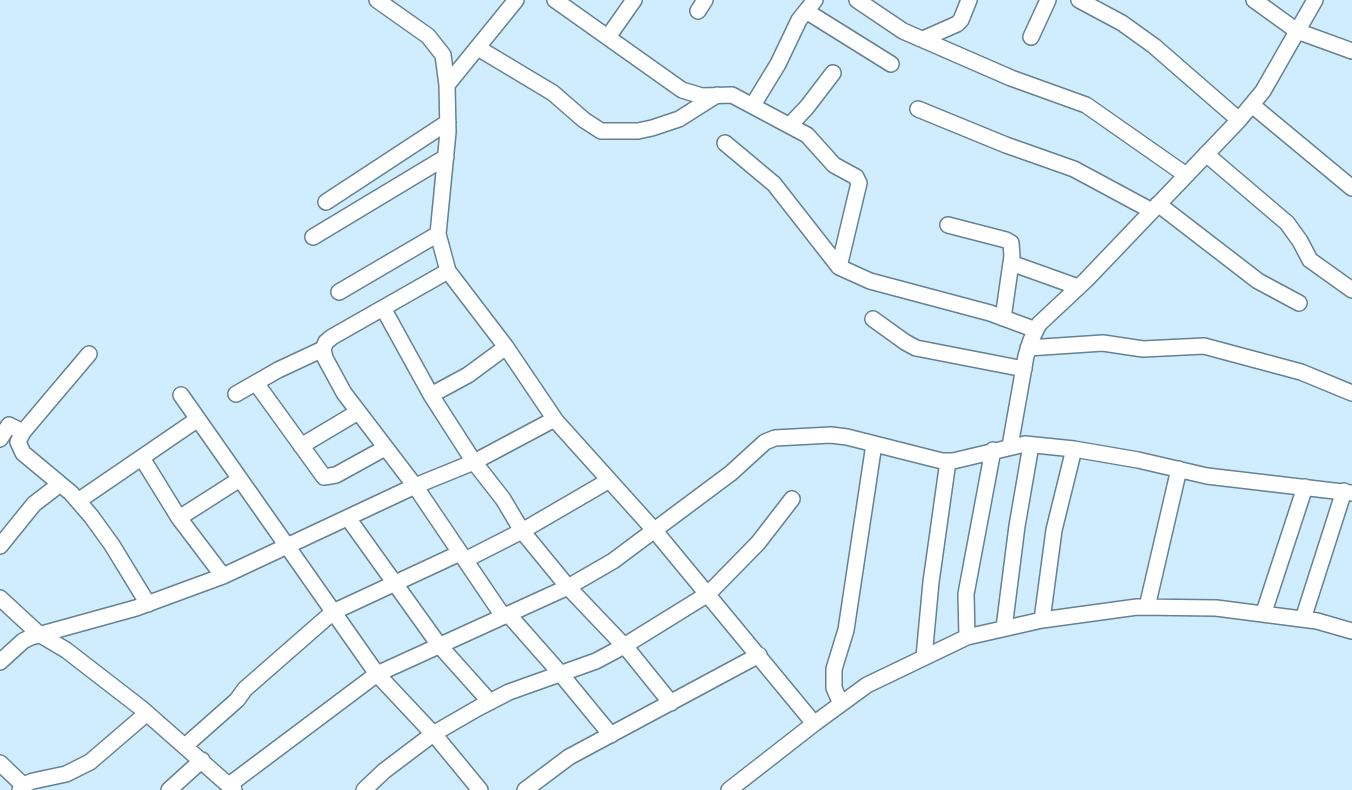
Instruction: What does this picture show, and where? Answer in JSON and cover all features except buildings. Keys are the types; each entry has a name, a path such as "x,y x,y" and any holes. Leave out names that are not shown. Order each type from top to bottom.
{"street":[{"path":"379,0 436,43 443,55 448,85 448,122 438,234 448,270 506,347 556,421 654,531 815,723"},
{"path":"448,85 516,0"},
{"path":"555,0 682,90 702,96 732,94 807,135 834,166 858,180 848,235 839,267"},
{"path":"608,37 634,0"},
{"path":"857,0 903,31 1012,78 1086,106 1186,175"},
{"path":"923,39 962,20 969,0"},
{"path":"1031,37 1048,0"},
{"path":"1079,0 1122,22 1154,46 1239,120"},
{"path":"1254,0 1297,31 1352,52"},
{"path":"1010,446 1028,348 1039,324 1155,208 1252,105 1263,91 1315,0"},
{"path":"753,105 778,64 792,33 810,6 891,64"},
{"path":"478,48 553,93 584,120 601,131 638,131 652,128 679,119 719,94"},
{"path":"790,125 807,107 833,73"},
{"path":"1252,105 1352,188"},
{"path":"918,109 1006,145 1074,169 1155,208 1258,281 1298,303"},
{"path":"326,202 448,122"},
{"path":"724,143 774,184 839,267 894,288 939,298 1036,330"},
{"path":"1206,154 1287,223 1297,235 1310,260 1352,290"},
{"path":"313,237 446,157"},
{"path":"948,225 1012,243 1013,248 1003,318"},
{"path":"339,292 438,234"},
{"path":"1011,263 1078,286"},
{"path":"448,270 332,337 326,342 324,349 325,358 344,393 416,486 505,615 560,673 611,735"},
{"path":"383,308 431,395 474,462 503,499 522,531 568,587 624,646 671,703"},
{"path":"873,319 916,348 1024,369"},
{"path":"1028,348 1103,343 1143,350 1204,346 1301,372 1352,393"},
{"path":"431,395 468,375 506,347"},
{"path":"236,394 256,382 324,349"},
{"path":"90,354 23,432 18,442 23,453 78,501 112,545 148,604"},
{"path":"256,382 320,474 329,478 385,448"},
{"path":"181,395 377,674 434,734 480,790"},
{"path":"301,446 358,412"},
{"path":"78,501 198,419"},
{"path":"1,660 23,641 39,634 148,604 223,576 287,548 416,486 474,462 550,421 556,421"},
{"path":"0,439 9,425 23,432"},
{"path":"0,598 39,634 66,650 146,713 232,787 377,674 568,587 613,561 731,473 765,442 775,438 831,435 948,461 1010,446 1031,445 1074,449 1207,476 1348,492 1303,619"},
{"path":"841,704 834,688 834,669 846,630 874,444"},
{"path":"1004,628 1017,526 1031,445"},
{"path":"1042,620 1054,530 1074,449"},
{"path":"967,637 966,594 993,450"},
{"path":"142,458 180,518 223,576"},
{"path":"924,657 931,582 948,461"},
{"path":"1147,607 1179,469"},
{"path":"180,518 240,479"},
{"path":"185,746 237,700 245,689 333,612 394,584 522,531 608,481"},
{"path":"0,546 34,504 60,484"},
{"path":"1264,612 1305,487"},
{"path":"364,790 384,771 434,734 490,702 509,692 596,661 624,646 708,594 758,543 792,499"},
{"path":"348,518 439,645 490,702"},
{"path":"729,790 815,723 868,685 967,637 1042,620 1147,607 1216,608 1264,612 1303,619 1352,632"},
{"path":"525,790 569,757 759,655"},
{"path":"0,763 22,788 66,774 90,762 146,713"},
{"path":"169,790 202,760"}]}
